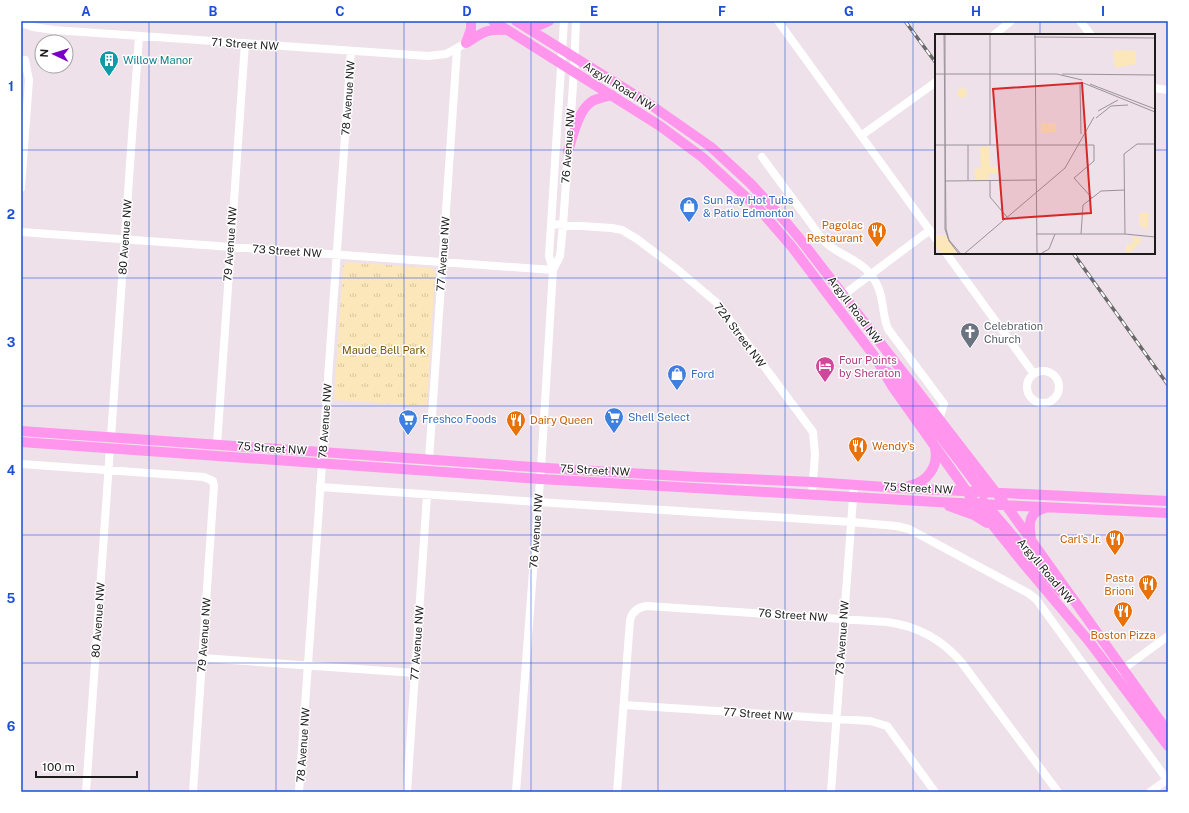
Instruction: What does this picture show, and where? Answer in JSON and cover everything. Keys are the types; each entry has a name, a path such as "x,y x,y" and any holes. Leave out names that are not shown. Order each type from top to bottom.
{"main road":[{"path":"466,43 471,29 471,21"},
{"name":"Argyll Road NW","path":"493,21 612,95 684,143 707,161 742,193 777,229 834,302 875,358 892,386 966,491 980,503 997,530 1088,640 1119,672 1168,732"},
{"name":"Argyll Road NW","path":"516,21 678,124 724,159 751,184 785,221 844,295 1031,540 1088,621 1119,672 1168,746"},
{"path":"527,28 540,25 548,21"},
{"path":"466,43 491,29 509,30"},
{"path":"568,151 578,118 587,105 598,99 612,95"},
{"path":"875,358 905,390 975,482 984,491 1005,505"},
{"name":"75 Street NW","path":"21,431 541,468 1168,501"},
{"name":"75 Street NW","path":"21,442 540,479 1168,514"},
{"path":"900,488 923,481 931,472 936,461 934,446"},
{"path":"937,502 974,515 997,530"},
{"path":"980,503 1088,621"},
{"path":"1031,540 1030,526 1033,515 1039,510 1049,507"}],"street":[{"name":"76 Avenue NW","path":"516,792 541,468 553,270 549,256 564,21"},
{"name":"76 Avenue NW","path":"553,270 560,256 563,225 576,21"},
{"path":"778,21 935,238"},
{"path":"995,34 1011,21"},
{"path":"1080,21 1090,34"},
{"name":"71 Street NW","path":"21,23 33,27 54,30 433,56 446,54 466,43"},
{"name":"80 Avenue NW","path":"111,438 139,36"},
{"name":"79 Avenue NW","path":"216,445 245,44"},
{"name":"77 Avenue NW","path":"429,460 457,49"},
{"name":"78 Avenue NW","path":"299,792 351,51"},
{"path":"21,188 29,80 28,67 25,60"},
{"path":"862,135 935,83"},
{"path":"1155,88 1168,90"},
{"name":"Argyll Road NW","path":"762,157 823,240 832,248 859,263 870,275 878,287 884,318 888,329 944,404 939,419"},
{"name":"72A Street NW","path":"551,224 617,228 630,234 678,270 717,303 812,432 815,454 812,494"},
{"path":"834,302 930,230"},
{"name":"73 Street NW","path":"21,232 553,270"},
{"path":"947,254 1034,374"},
{"name":"80 Avenue NW","path":"86,792 110,448"},
{"path":"21,464 108,471"},
{"name":"79 Avenue NW","path":"108,471 204,477 211,480 214,486 193,792"},
{"name":"73 Avenue NW","path":"831,792 854,485"},
{"path":"320,487 851,522 896,526 909,529 1028,593 1036,599 1168,780 1150,792"},
{"name":"77 Avenue NW","path":"407,792 427,495"},
{"name":"76 Street NW","path":"624,705 630,620 635,611 640,607 647,606 844,619 887,622 905,625 924,632 947,646 962,663 1058,792"},
{"path":"1119,672 1168,636"},
{"path":"202,658 415,673"},
{"path":"617,792 624,705"},
{"name":"77 Street NW","path":"624,705 836,718 879,723 887,726 935,792"}],"green space":[{"name":"Maude Bell Park","path":"347,262 431,268 435,271 427,406 334,400 343,266"}],"railway":[{"path":"905,21 935,62"},
{"path":"1074,254 1168,385"}],"place":[{"name":"Willow Manor","path":"109,77"},
{"name":"Sun Ray Hot Tubs & Patio Edmonton","path":"689,223"},
{"name":"Pagolac Restaurant","path":"877,248"},
{"name":"Celebration Church","path":"970,349"},
{"name":"Four Points by Sheraton","path":"825,383"},
{"name":"Ford","path":"677,391"},
{"name":"Shell Select","path":"614,434"},
{"name":"Freshco Foods","path":"408,436"},
{"name":"Dairy Queen","path":"516,437"},
{"name":"Wendy's","path":"858,463"},
{"name":"Carl's Jr.","path":"1115,556"},
{"name":"Pasta Brioni","path":"1148,601"},
{"name":"Boston Pizza","path":"1123,628"}]}
